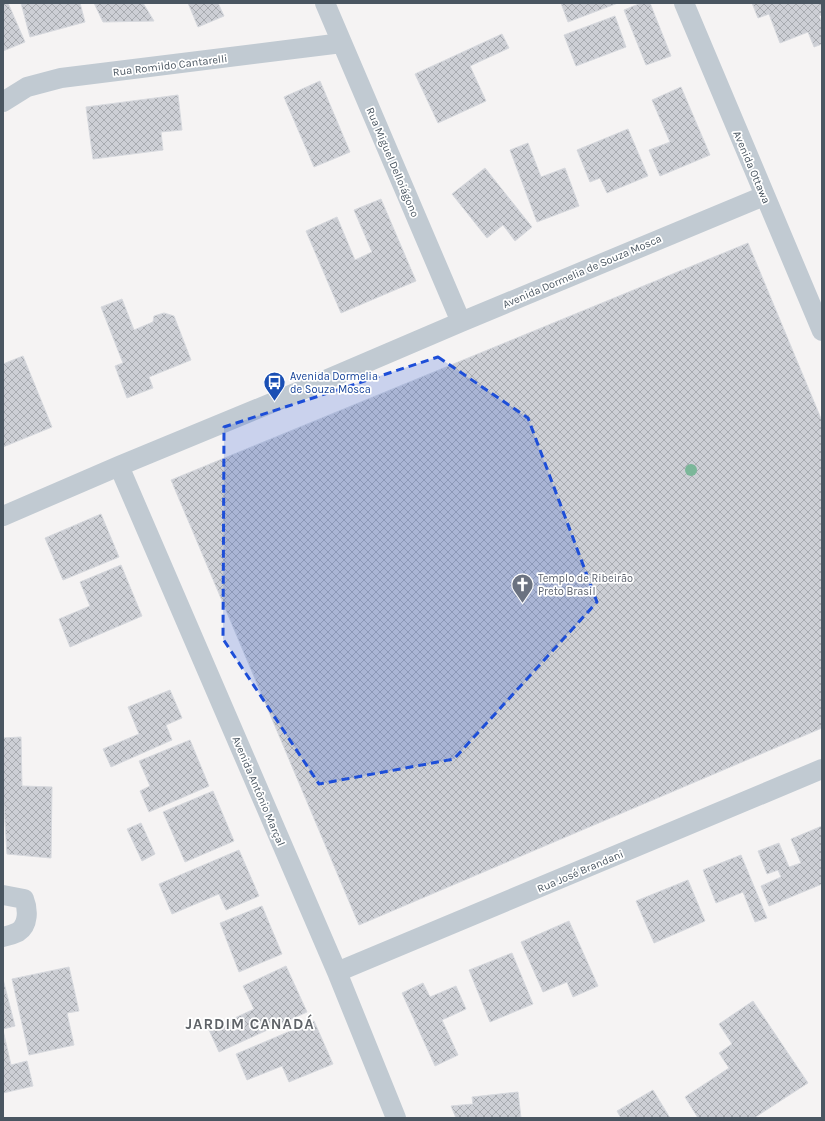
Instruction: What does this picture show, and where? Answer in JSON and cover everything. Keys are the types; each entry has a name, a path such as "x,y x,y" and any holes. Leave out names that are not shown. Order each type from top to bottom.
{"street":[{"name":"Rua Miguel Delloiágono","path":"325,3 461,322"},
{"name":"Avenida Ottawa","path":"684,3 822,331"},
{"name":"Rua Romildo Cantarelli","path":"3,102 27,87 61,78 342,43"},
{"name":"Avenida Dormelia de Souza Mosca","path":"3,516 461,322 764,196"},
{"name":"Avenida Antônio Marçal","path":"119,466 337,972 396,1118"},
{"name":"Rua José Brandani","path":"337,972 822,769"},
{"path":"3,895 24,899 27,906 27,916 24,926 19,931 3,937"}],"highlighted area":[{"path":"438,357 528,418 597,602 454,759 319,784 223,639 224,427"}],"building":[{"path":"3,3 8,3 25,42 3,51"},
{"path":"21,3 80,3 85,22 30,37"},
{"path":"94,3 143,3 154,21 103,22"},
{"path":"188,3 218,3 224,16 198,27"},
{"path":"561,3 618,3 568,22"},
{"path":"641,3 650,3 671,56 646,65 624,10"},
{"path":"752,3 822,3 822,15 819,16 822,23 822,44 814,47 808,32 780,43 769,14 758,18"},
{"path":"615,16 626,47 576,66 564,35"},
{"path":"502,34 509,48 470,66 486,101 438,123 415,74"},
{"path":"320,81 350,152 314,167 284,97"},
{"path":"681,87 710,155 660,176 649,150 670,142 652,100"},
{"path":"178,95 182,130 161,132 163,150 93,159 86,107"},
{"path":"628,129 648,176 607,193 600,178 590,182 577,150"},
{"path":"528,143 541,177 565,168 579,206 537,222 510,150"},
{"path":"485,168 532,227 515,241 503,225 487,238 452,194"},
{"path":"381,199 416,281 341,313 306,231 337,217 355,260 372,252 354,210"},
{"name":"Templo de Ribeirão Preto Brasil","path":"748,243 822,421 822,728 359,925 171,480"},
{"path":"122,299 134,330 153,322 154,316 164,313 174,316 191,360 149,377 153,388 127,398 115,366 123,363 101,307"},
{"path":"23,356 52,427 3,447 3,364"},
{"path":"101,514 119,557 63,580 45,538"},
{"path":"121,565 142,616 70,647 59,619 90,606 80,582"},
{"path":"170,690 182,718 166,725 172,740 111,767 103,749 139,734 128,707"},
{"path":"21,737 22,786 52,787 51,858 7,854 3,790 3,738"},
{"path":"190,740 209,786 149,812 140,791 150,786 139,761"},
{"path":"213,791 234,841 185,862 163,812"},
{"path":"141,823 155,854 142,861 127,829"},
{"path":"822,826 822,884 769,906 761,886 781,877 778,870 767,874 758,851 779,843 789,867 801,863 791,839"},
{"path":"239,850 259,896 226,910 219,894 172,914 159,884"},
{"path":"741,855 767,918 755,922 743,892 716,903 703,870"},
{"path":"688,880 705,921 654,943 636,901"},
{"path":"262,906 282,954 239,972 220,923"},
{"path":"569,921 598,986 573,997 567,982 543,992 521,942"},
{"path":"512,953 533,1004 490,1022 469,970"},
{"path":"286,966 307,1012 219,1052 209,1030 254,1009 243,986"},
{"path":"69,967 79,1011 67,1013 74,1045 29,1055 12,979"},
{"path":"3,979 15,1026 3,1029"},
{"path":"423,983 430,997 456,986 466,1009 442,1020 458,1055 435,1066 402,993"},
{"path":"753,1001 808,1083 754,1118 698,1118 685,1097 729,1068 719,1053 732,1044 719,1024"},
{"path":"314,1021 333,1064 289,1082 282,1066 247,1080 236,1054"},
{"path":"3,1030 11,1065 27,1061 33,1086 3,1093"},
{"path":"653,1090 670,1118 621,1118 617,1111"},
{"path":"518,1092 521,1118 456,1118 451,1106 473,1104 472,1097"}],"place":[{"name":"Avenida Dormelia de Souza Mosca","path":"274,402"},
{"name":"Templo de Ribeirão Preto Brasil","path":"523,604"}],"district":[{"name":"JARDIM CANADÁ","path":"250,1024"}]}
